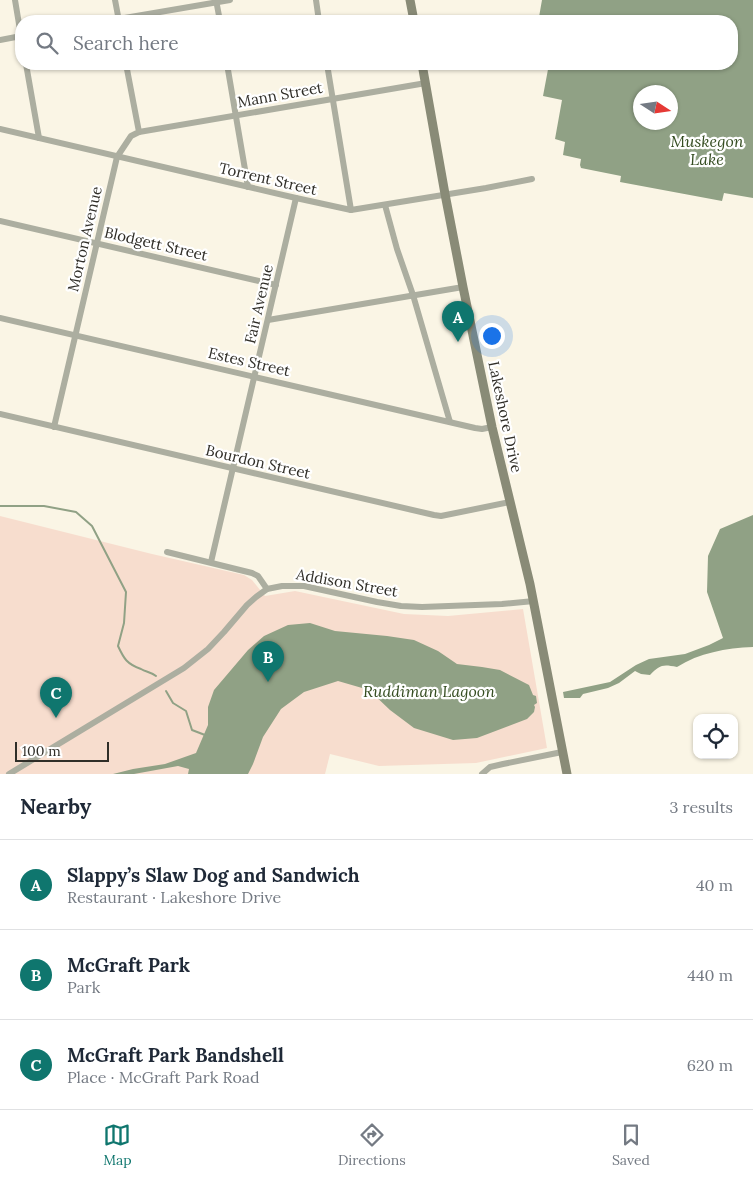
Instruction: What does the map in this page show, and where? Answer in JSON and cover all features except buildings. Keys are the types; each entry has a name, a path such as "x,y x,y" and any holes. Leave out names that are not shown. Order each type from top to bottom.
{"main road":[{"path":"410,0 413,15"},
{"name":"Lakeshore Drive","path":"423,70 463,286 492,427 534,601 567,774"}],"street":[{"path":"15,0 18,15"},
{"path":"115,0 118,15"},
{"path":"145,15 230,0"},
{"path":"316,0 318,15"},
{"path":"216,1 219,15"},
{"path":"0,40 15,37"},
{"path":"27,70 39,138"},
{"path":"127,70 139,132"},
{"path":"228,70 248,187"},
{"path":"327,70 351,210"},
{"name":"Mann Street","path":"139,132 426,83"},
{"name":"Torrent Street","path":"0,129 351,210 532,179"},
{"name":"Morton Avenue","path":"54,427 117,156 131,136 139,132"},
{"name":"Fair Avenue","path":"211,562 296,198"},
{"path":"385,205 450,422"},
{"name":"Blodgett Street","path":"0,221 276,285"},
{"path":"268,320 463,286"},
{"name":"Estes Street","path":"0,318 450,422 478,428 492,427"},
{"name":"Bourdon Street","path":"0,414 434,516 510,502"},
{"path":"9,774 184,668 208,649 247,605 267,589 256,574 167,552"},
{"name":"Addison Street","path":"267,589 282,586 304,586 377,602 422,607 534,601"},
{"path":"482,774 490,768 503,764 562,752"}],"shaded area":[{"path":"0,516 244,575 252,580 265,596 295,591 404,614 448,616 523,609 547,748 476,763 379,766 330,754 325,774 0,774"}],"water":[{"name":"Muskegon Lake","path":"542,0 753,0 753,198 724,193 722,201 620,182 621,176 581,168 581,159 563,155 565,142 555,139 562,100 543,96 548,70 738,70 738,15 539,15"},
{"path":"753,515 753,647 713,652 694,658 677,667 662,666 650,675 635,671 619,683 608,688 583,694 580,698 564,698 563,692 610,682 649,659 685,654 723,638 707,592 708,556 720,529"},
{"name":"Ruddiman Lagoon","path":"310,623 335,631 414,640 438,651 457,664 500,670 529,685 533,695 536,696 537,703 534,705 534,712 527,719 477,738 453,740 414,728 390,710 369,690 338,681 304,692 281,709 263,737 248,774 188,774 189,769 178,766 134,774 113,774 165,764 196,753 208,725 208,707 214,690 248,650 264,636 288,625"}],"waterway":[{"path":"0,506 44,506 76,512 92,526 126,592 124,623 118,646 129,663 156,676"},
{"path":"166,691 173,703 186,711 192,730 205,735"}],"place":[{"name":"Slappy’s Slaw Dog and Sandwich","path":"458,342"},
{"name":"McGraft Park","path":"268,682"},
{"name":"McGraft Park Bandshell","path":"56,718"}]}
